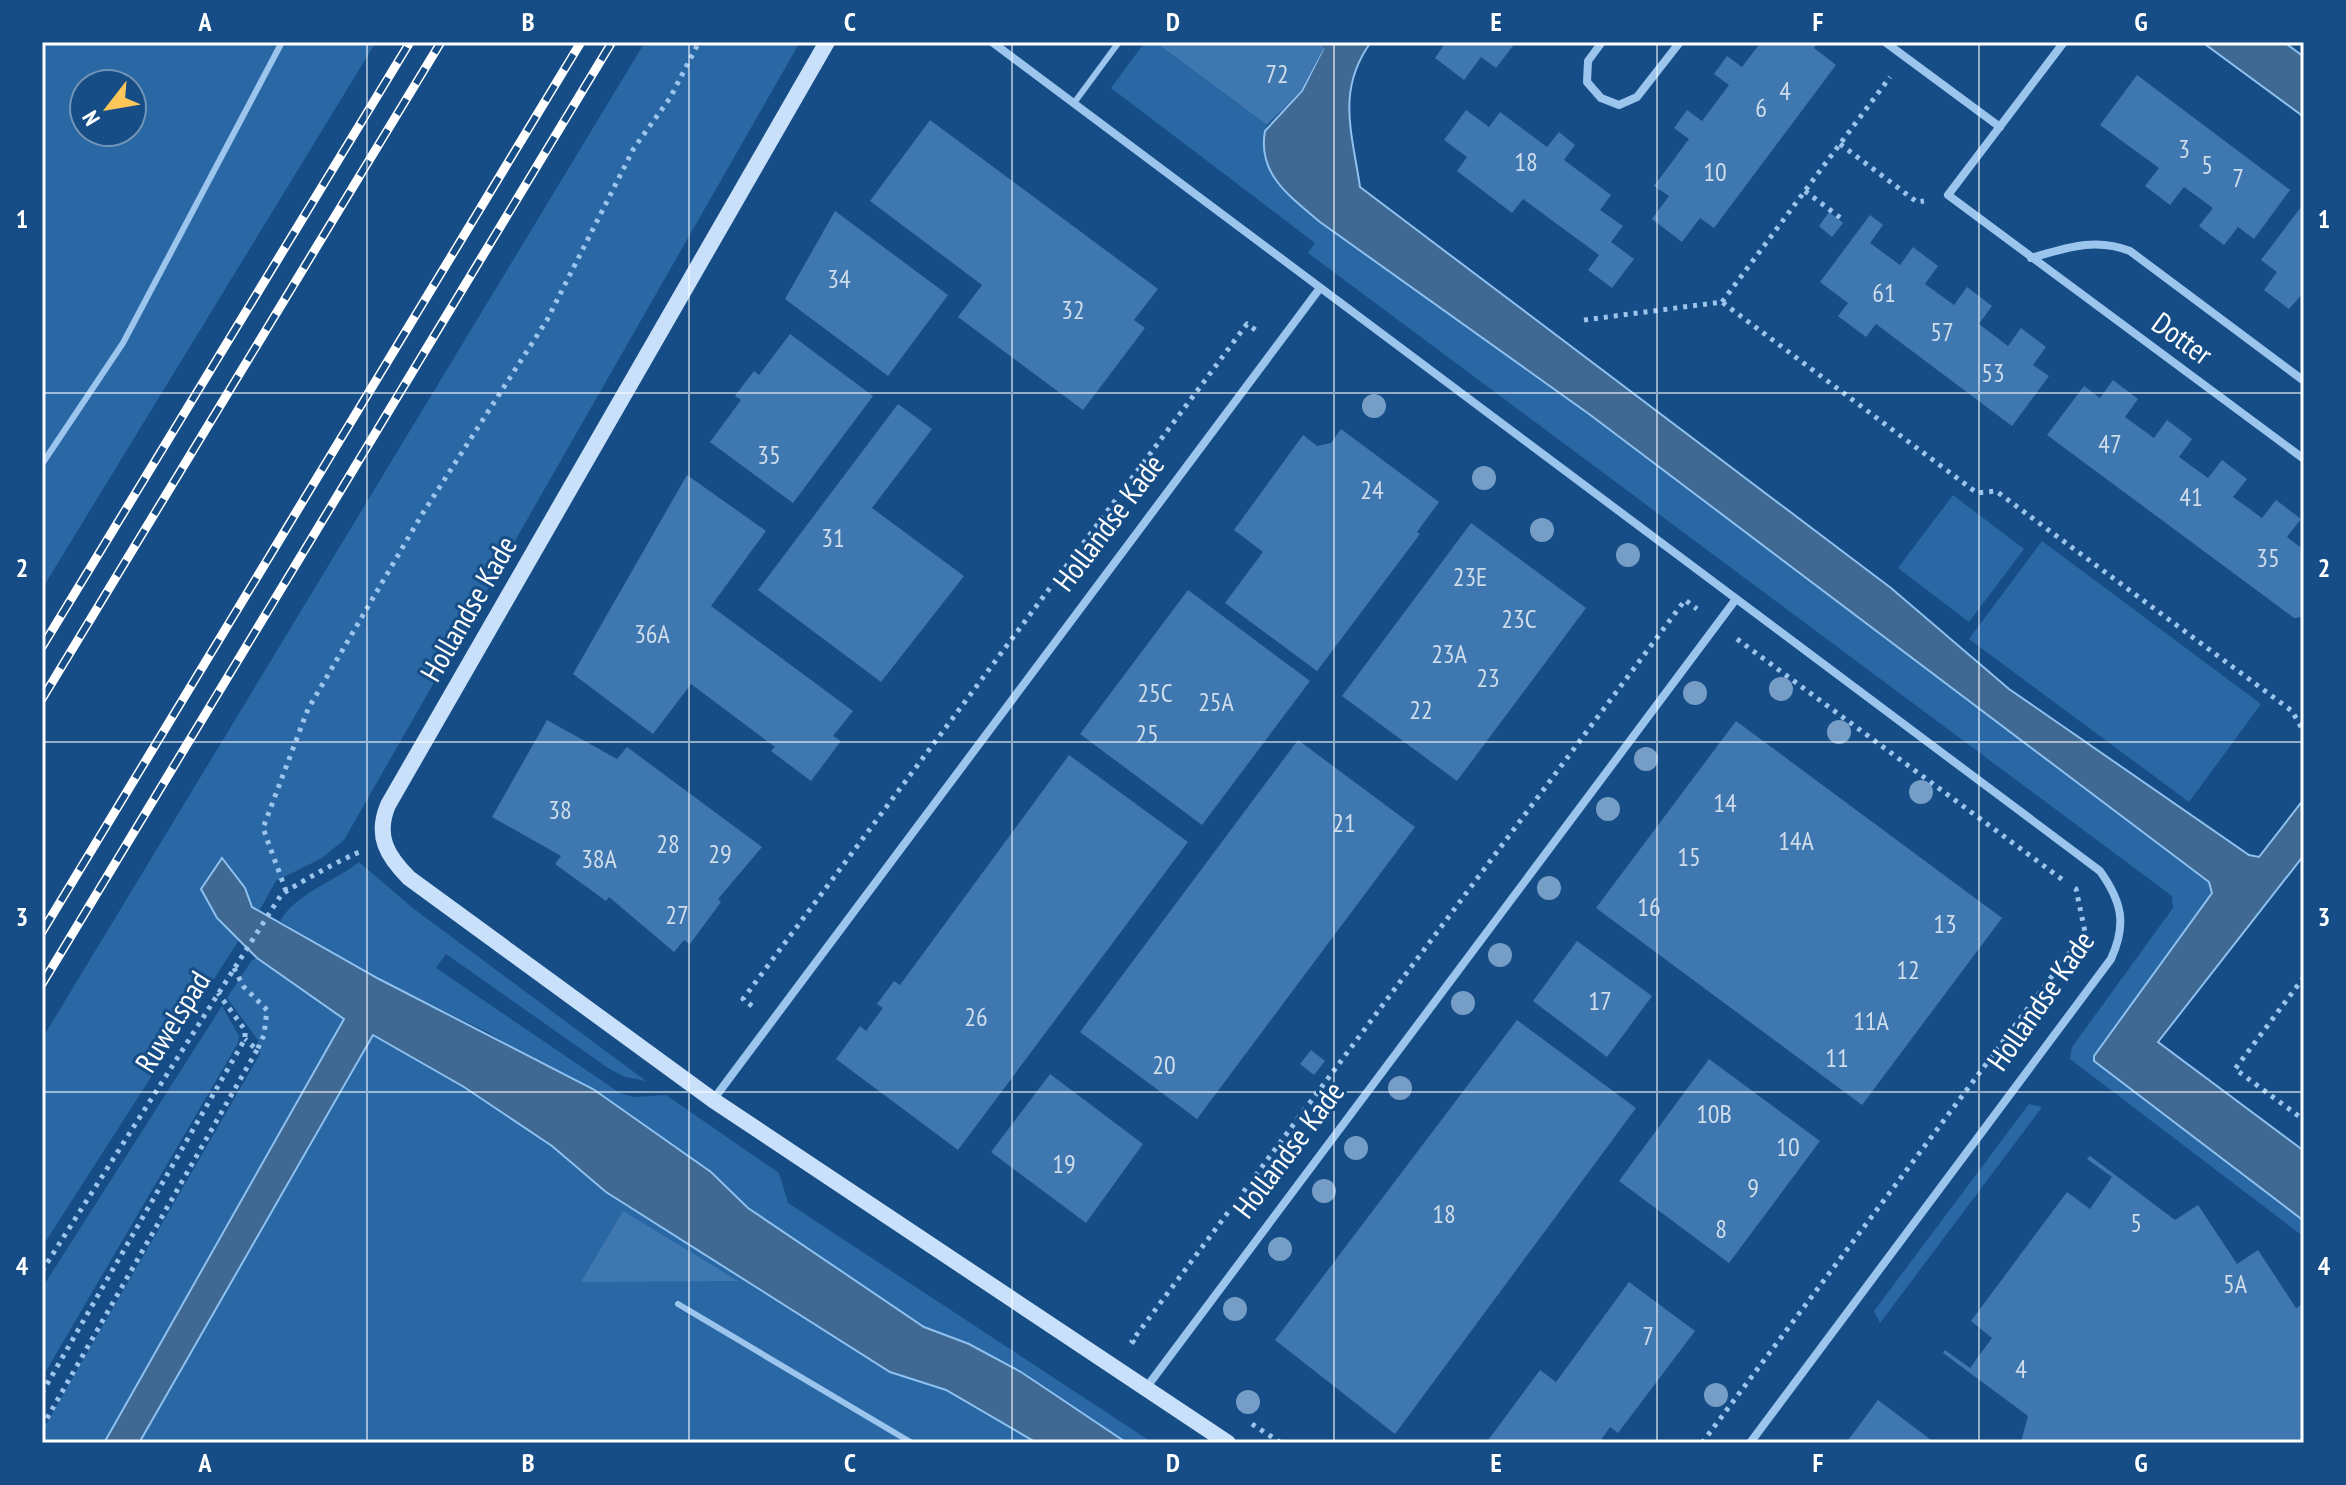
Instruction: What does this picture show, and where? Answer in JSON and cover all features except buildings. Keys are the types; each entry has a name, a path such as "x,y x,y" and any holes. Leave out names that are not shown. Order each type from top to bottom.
{"street":[{"name":"Hollandse Kade","path":"383,844 382,823 388,805 827,42"},
{"name":"Hollandse Kade","path":"992,42 2100,871 2116,894 2123,917 2120,938 2111,959 1750,1443"},
{"path":"1602,42 1588,61 1587,82 1601,98 1619,105 1637,97 1680,42"},
{"path":"1885,42 2000,127"},
{"path":"1948,195 2064,42"},
{"name":"Dotter","path":"1948,195 2304,459"},
{"name":"Dotter","path":"2031,258 2104,242 2130,251 2304,381"},
{"name":"Hollandse Kade","path":"713,1100 1320,288"},
{"name":"Hollandse Kade","path":"1145,1389 1736,599"},
{"path":"383,844 409,878 713,1100 1228,1443"}],"lane":[{"path":"42,464 123,343 282,42"},
{"path":"1074,103 1119,42"},
{"path":"678,1304 912,1443"}],"path":[{"path":"286,891 263,828 308,709 421,516 547,320 634,148 670,98 699,42"},
{"path":"1722,302 1905,57"},
{"path":"1840,144 1917,202 1948,195"},
{"path":"1805,191 1842,219"},
{"path":"1584,320 1722,302 1977,493 1996,491 2292,711 2304,732"},
{"path":"773,1020 743,999 1247,324 1277,345"},
{"path":"1163,1365 1132,1341 1685,600 2076,889 2085,932 1702,1443"},
{"name":"Ruwelspad","path":"42,1271 276,903 286,891 330,869 343,858 383,844"},
{"path":"42,1427 264,1035 267,1010 243,986 234,968"},
{"path":"2304,977 2235,1069 2304,1120"},
{"path":"42,1393 245,1039 245,1030 218,992"},
{"path":"245,1039 257,1050"}],"shaded area":[{"path":"42,42 376,42 42,589"},
{"path":"645,42 800,42 344,840 322,858 276,881 259,911 252,907 245,888 222,859 201,888 217,918 239,940 42,1247 42,1039"},
{"path":"1145,42 1155,42 1267,125 1264,141 1269,169 1286,192 1320,222 1589,413 2209,882 2212,893 2094,1056 2094,1061 2304,1221 2304,1237 2070,1059 2072,1047 2173,908 2172,896 1308,253 1315,243 1111,88"},
{"path":"1315,42 1371,42 1353,77 1350,94 1349,112 1360,187 1891,588 2009,689 2249,855 2259,857 2304,799 2304,855 2158,1042 2304,1151 2304,1221 2094,1061 2094,1056 2212,893 2209,882 1589,414 1320,222 1288,194 1271,173 1266,160 1265,131 1302,91 1323,49"},
{"path":"2202,42 2284,42 2304,57 2304,117"},
{"path":"1953,495 2024,549 1969,622 1898,568"},
{"path":"2042,541 2261,704 2189,802 1969,639"},
{"path":"222,858 245,888 252,907 379,979 593,1089 711,1172 748,1208 924,1327 969,1344 1021,1372 1127,1443 1037,1443 946,1390 890,1372 606,1192 552,1146 464,1087 373,1035 139,1443 104,1443 344,1019 257,958 217,918 201,889"},
{"path":"359,862 414,909 646,1081 625,1077 608,1068 446,954 436,968 620,1093 633,1097 666,1095 779,1173 788,1203 1153,1443 1127,1443 1021,1372 969,1344 924,1327 748,1208 711,1172 489,1033 379,979 280,921 296,902"},
{"path":"257,958 344,1019 104,1443 42,1443 42,1431 260,1054 258,1040 227,998 252,960"},
{"path":"365,1000 1085,1443 111,1443"},
{"path":"222,1006 239,1036 238,1043 42,1378 42,1288"},
{"path":"2029,1104 2042,1107 1880,1323 1874,1311"}],"railway":[{"path":"42,647 410,42"},
{"path":"42,699 441,42"},
{"path":"42,932 581,42"},
{"path":"42,984 612,42"}]}
